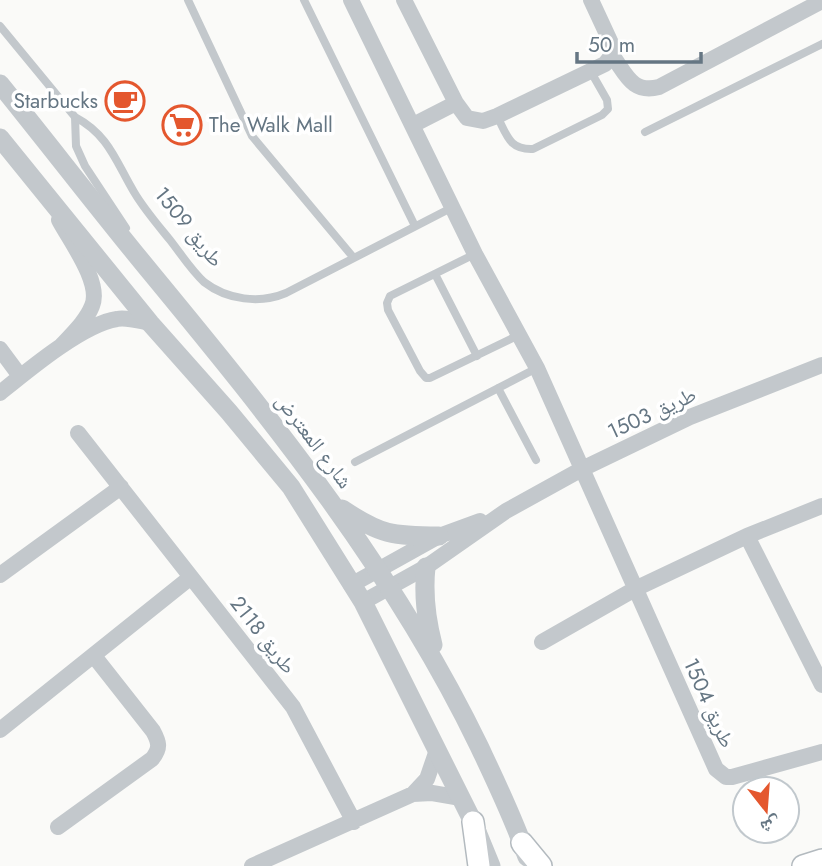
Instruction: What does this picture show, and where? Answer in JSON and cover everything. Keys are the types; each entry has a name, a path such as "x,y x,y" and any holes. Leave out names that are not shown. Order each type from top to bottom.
{"main road":[{"path":"473,822 479,866"},
{"path":"522,843 541,866"},
{"path":"803,866 822,860"}],"street":[{"path":"351,0 475,254 537,368 582,469"},
{"path":"404,0 456,103 467,118 483,121 497,117 591,72 605,64 612,55"},
{"path":"591,0 611,43 612,55 634,83 640,89 647,90 659,87 822,1"},
{"name":"شارع المعترض","path":"0,84 193,322 332,502 378,569 438,666 491,771 530,866"},
{"path":"413,125 456,103"},
{"path":"0,138 150,323 229,412 290,487 363,602 473,822 491,866"},
{"path":"43,191 89,272 94,291 92,308 62,345"},
{"path":"0,393 62,345 114,319 150,323"},
{"path":"0,349 20,376"},
{"name":"طريق 1503","path":"363,602 426,566 506,511 582,469 690,417 822,365"},
{"name":"طريق 2118","path":"78,432 293,707 354,822"},
{"name":"طريق 1504","path":"582,469 720,774 733,777 822,752"},
{"path":"0,575 121,487"},
{"path":"332,502 384,533 439,536"},
{"path":"542,642 635,589 747,536 822,506"},
{"name":"طريق 1503","path":"351,585 439,536 506,511"},
{"path":"747,536 822,685"},
{"path":"426,566 425,615 438,666"},
{"path":"0,730 191,577"},
{"path":"58,827 152,759 159,748 153,731 94,656"},
{"path":"253,866 413,794 427,779 437,750"},
{"path":"413,794 432,793 461,798"}],"lane":[{"path":"188,0 252,136 353,257"},
{"path":"304,0 415,226"},
{"name":"طريق 1509","path":"0,26 75,117 96,131 114,152 143,206 196,274 214,288 248,299 274,298 453,207"},
{"path":"645,132 822,44"},
{"path":"497,117 510,143 522,149 533,149 602,115 608,108 607,100 591,72"},
{"path":"75,117 76,146 85,166 129,232 152,274"},
{"path":"475,254 390,296 387,303 422,375 430,378 519,335"},
{"path":"435,274 477,356"},
{"path":"355,462 537,368"},
{"path":"498,388 536,460"}],"place":[{"name":"Starbucks","path":"125,101"},
{"name":"The Walk Mall","path":"182,125"}]}
